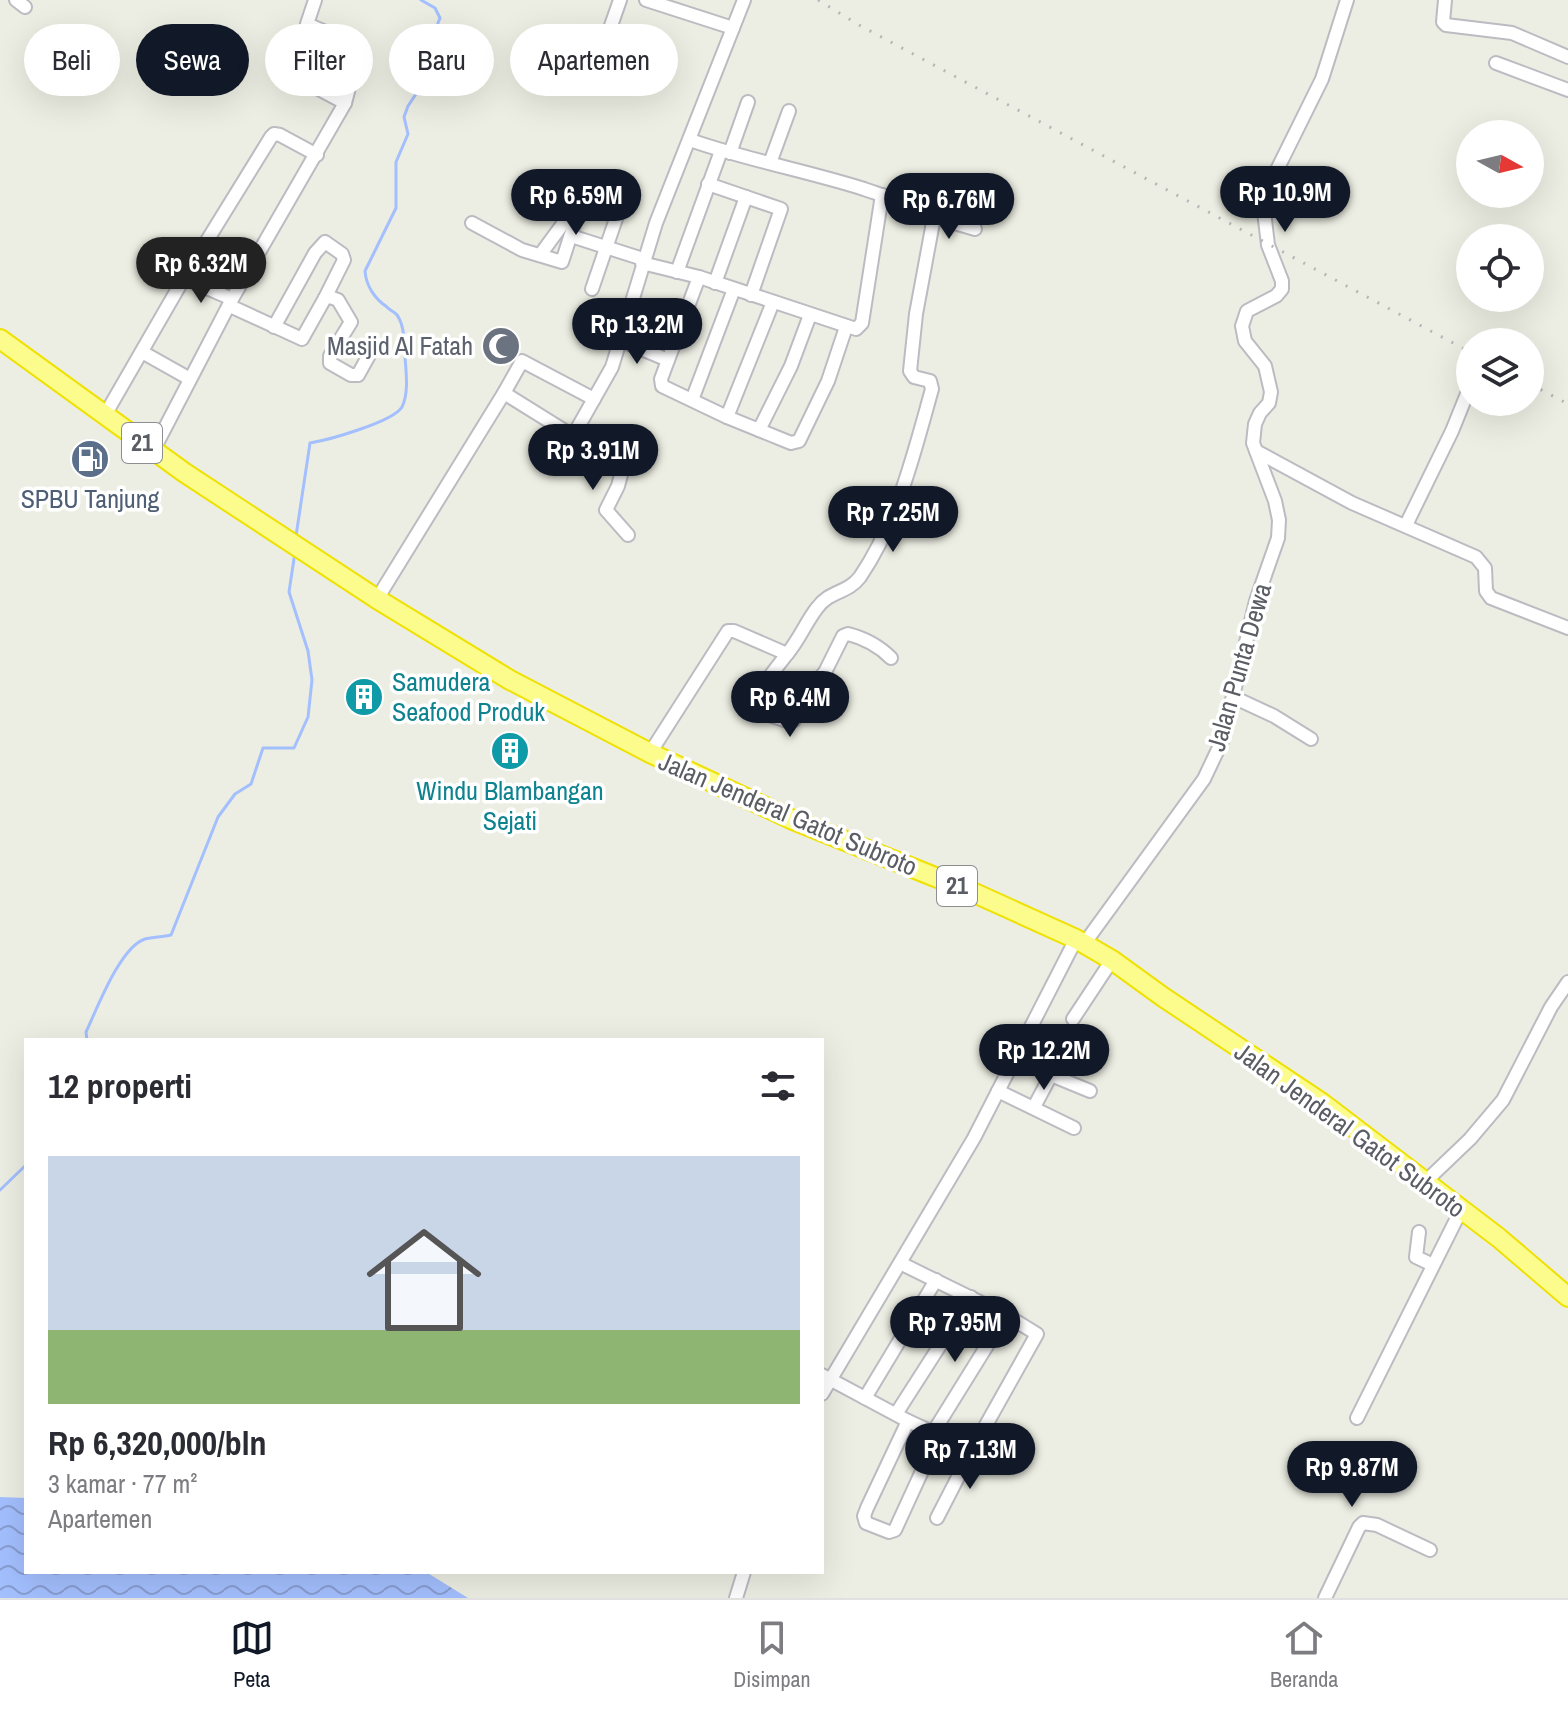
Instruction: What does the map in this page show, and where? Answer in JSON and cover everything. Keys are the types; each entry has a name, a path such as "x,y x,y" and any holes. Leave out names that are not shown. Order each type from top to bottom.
{"highway":[{"name":"Jalan Jenderal Gatot Subroto","path":"0,339 153,451 294,546 510,680 650,753 793,820 970,891 1112,960 1322,1103 1499,1238 1568,1297"}],"street":[{"path":"153,451 231,303 345,103 359,50 356,45 307,24 315,0"},
{"path":"612,24 620,0"},
{"path":"646,0 733,28"},
{"path":"573,436 612,367 643,261 744,0"},
{"path":"1347,0 1322,79 1263,203 1268,245 1282,281 1282,289 1276,296 1247,311 1242,326 1245,341 1265,366 1271,392 1269,403 1255,424 1253,443 1256,451 1352,503 1476,557 1485,568 1486,591 1491,598 1568,628"},
{"path":"1445,0 1443,22 1446,25 1512,33 1568,57"},
{"path":"1496,63 1568,90"},
{"path":"332,96 345,103"},
{"path":"677,272 708,184 748,102"},
{"path":"770,163 789,111"},
{"path":"105,415 184,278 274,134 317,155"},
{"path":"690,140 882,195 934,217 975,229"},
{"path":"708,184 777,206 782,211 751,295"},
{"path":"571,236 856,329 862,323 882,195"},
{"path":"472,223 522,250 562,262 583,197 540,255"},
{"path":"715,283 746,197"},
{"path":"592,289 619,210"},
{"path":"891,658 883,649 848,634 843,636 825,672 810,689 797,715 787,721 757,711 760,694 818,606 829,595 849,590 860,576 888,526 901,493 932,389 930,381 914,377 910,371 916,314 934,217"},
{"path":"184,278 274,327 302,339 344,260 342,254 325,242 315,253 274,327"},
{"path":"699,277 661,379 662,386 791,443 799,441 828,381 846,327"},
{"path":"692,400 734,289"},
{"path":"325,298 338,300 351,322 330,356 330,363 351,375 358,375 373,348"},
{"path":"727,417 773,302"},
{"path":"759,430 791,366 810,315"},
{"path":"620,340 668,360"},
{"path":"142,352 190,379"},
{"path":"377,599 520,362 527,361 594,399"},
{"path":"504,393 615,462 622,471 606,510 628,535"},
{"path":"1406,525 1458,416"},
{"name":"Jalan Punta Dewa","path":"827,1377 902,1264 1080,942 1204,779 1222,741 1256,601 1278,538 1279,520 1275,501 1256,451"},
{"path":"650,753 728,631 787,654"},
{"path":"1233,697 1274,716 1311,739"},
{"path":"1073,1019 1112,960"},
{"path":"1424,1183 1470,1139 1503,1100 1551,1007 1568,982"},
{"path":"1034,1107 1051,1075 1090,1091"},
{"path":"998,1091 1074,1128"},
{"path":"1357,1418 1461,1210"},
{"path":"1419,1232 1416,1257 1433,1265"},
{"path":"902,1264 1036,1331 1037,1337 937,1518"},
{"path":"865,1398 936,1280"},
{"path":"971,1297 902,1417 864,1516 866,1523 889,1532 895,1530 937,1433 1006,1315"},
{"path":"827,1377 972,1450"},
{"path":"1325,1598 1363,1523 1377,1525 1430,1550"},
{"path":"736,1598 743,1574"}],"water":[{"path":"0,1497 24,1498 24,1574 429,1574 468,1598 0,1598"}],"waterway":[{"path":"296,536 310,443 386,419 396,413 404,401 406,376 401,324 396,314 372,292 365,271 396,208 396,162 408,134 404,117 430,73 427,51 440,18 435,8 421,0"},
{"path":"87,1038 86,1032 103,995 127,954 145,939 171,935 218,817 235,794 251,784 263,748 294,748 308,717 312,680 308,651 289,592 295,552"},
{"path":"0,1190 24,1167"}],"railway":[{"path":"818,0 859,25 1456,345"},
{"path":"1544,391 1568,404"}],"place":[{"name":"Masjid Al Fatah","path":"501,346"},
{"name":"SPBU Tanjung","path":"90,459"},
{"name":"Samudera Seafood Produk","path":"364,697"},
{"name":"Windu Blambangan Sejati","path":"510,751"}]}
